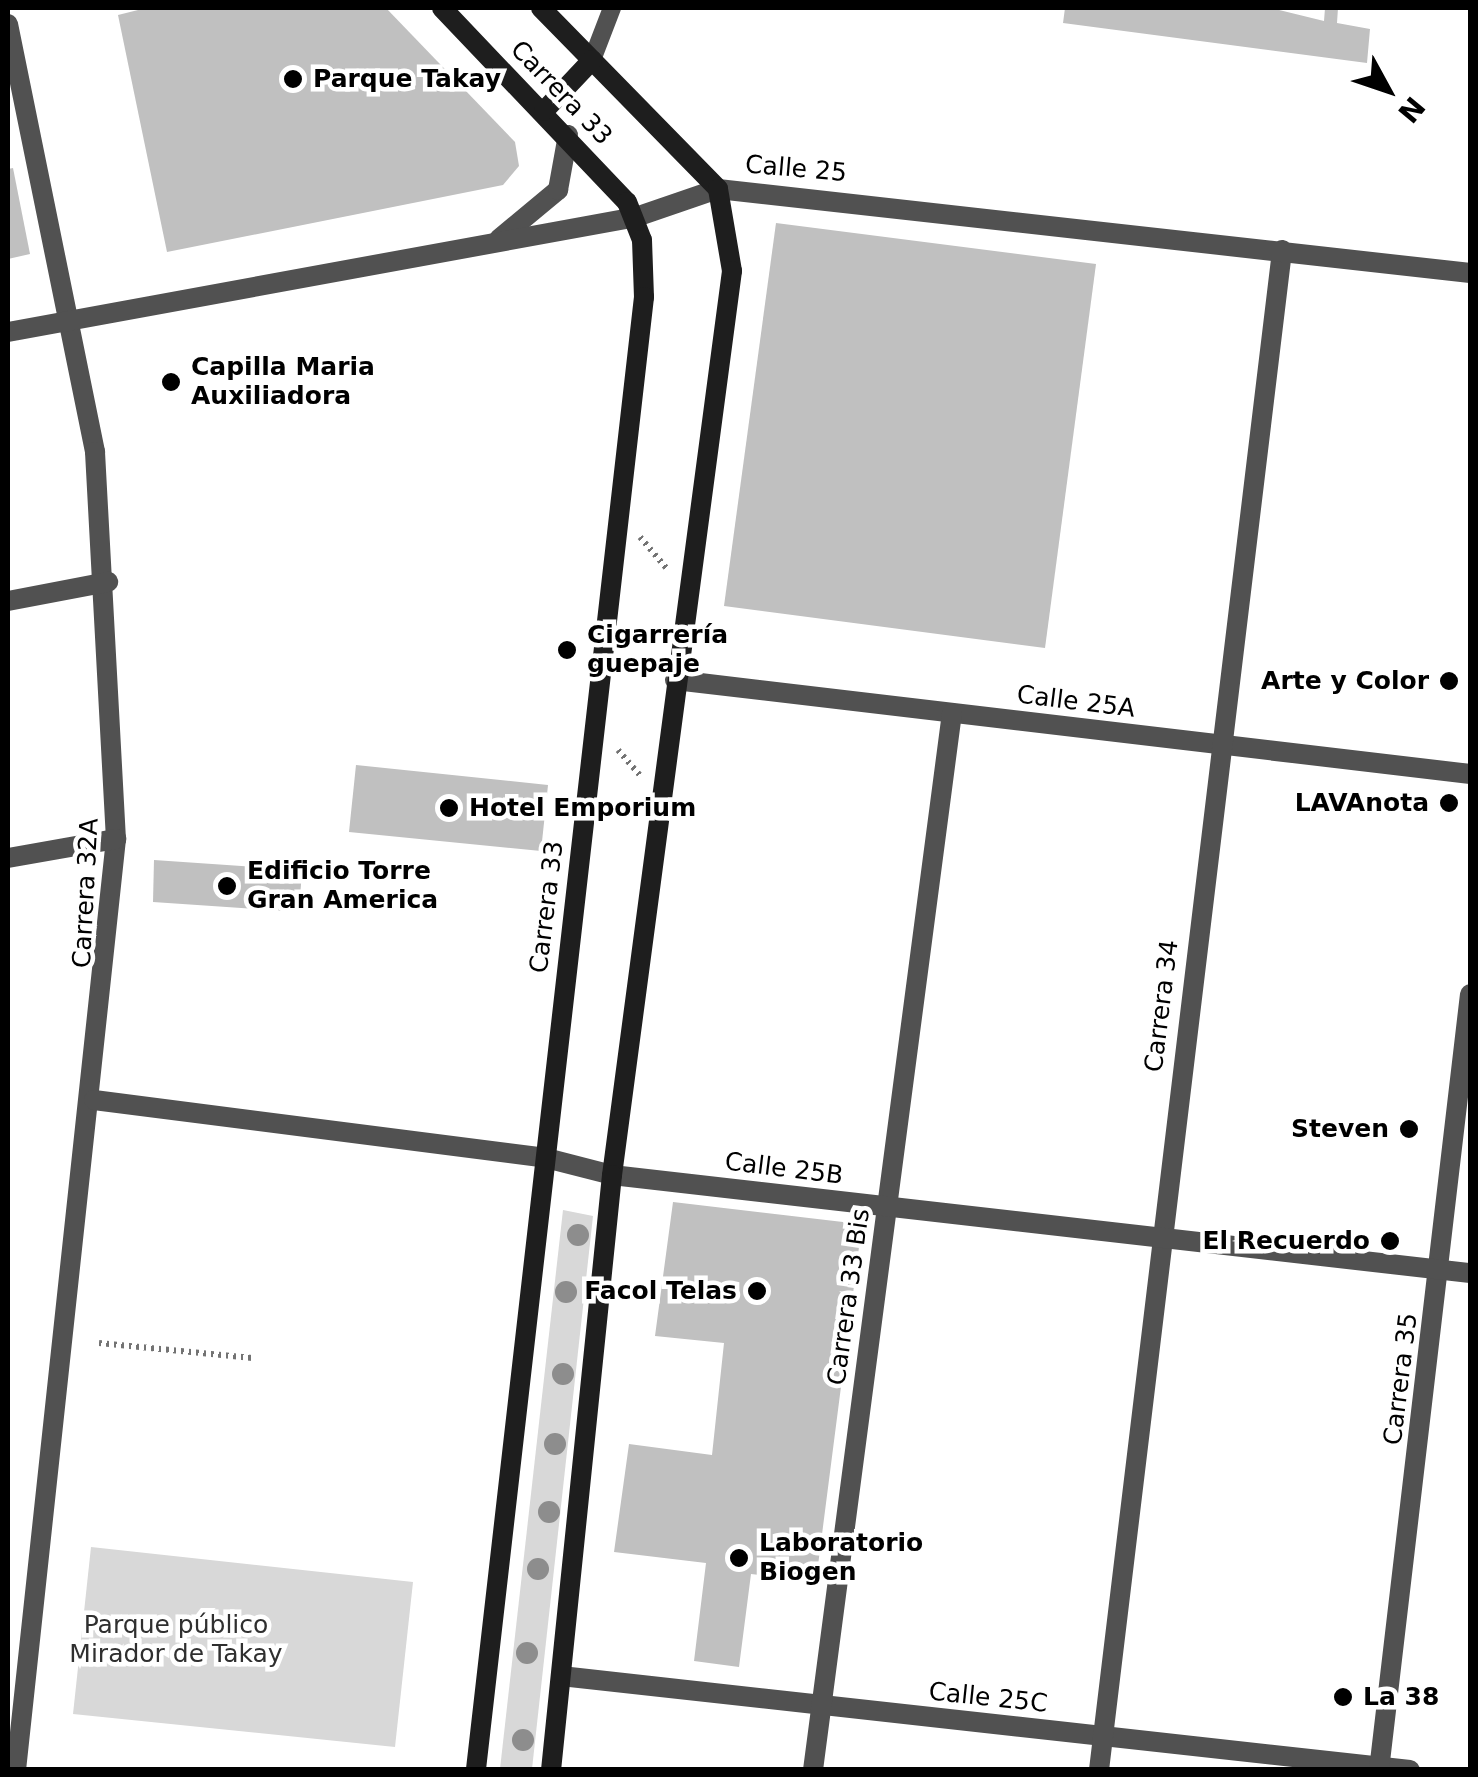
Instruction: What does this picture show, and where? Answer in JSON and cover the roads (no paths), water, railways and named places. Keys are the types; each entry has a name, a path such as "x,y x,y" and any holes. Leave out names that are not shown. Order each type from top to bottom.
{"main road":[{"name":"Carrera 33","path":"442,8 568,135 636,217 644,314 542,1157 476,1770"},
{"name":"Carrera 33","path":"541,8 718,189"},
{"path":"544,111 592,60"},
{"path":"551,1770 612,1175 730,303 718,189"}],"street":[{"name":"Carrera 32A","path":"8,24 72,320 108,582 116,839 94,1100 16,1770"},
{"path":"493,243 558,190 568,135"},
{"name":"Calle 25","path":"8,332 636,217 718,189 1470,273"},
{"name":"Carrera 34","path":"1099,1770 1158,1238 1282,250"},
{"path":"8,602 108,582"},
{"name":"Calle 25A","path":"676,680 1470,774"},
{"name":"Carrera 33 Bis","path":"814,1770 952,713"},
{"path":"8,858 116,839"},
{"name":"Carrera 35","path":"1380,1768 1470,994"},
{"name":"Calle 25B","path":"94,1100 542,1157 612,1175 1470,1273"},
{"name":"Calle 25C","path":"562,1676 1410,1770"}],"lane":[{"path":"592,60 612,8"}],"place":[{"name":"Parque Takay","path":"293,79"},
{"name":"Capilla Maria Auxiliadora","path":"171,382"},
{"name":"Cigarrería guepaje","path":"567,650"},
{"name":"Arte y Color","path":"1449,681"},
{"name":"LAVAnota","path":"1449,803"},
{"name":"Hotel Emporium","path":"449,808"},
{"name":"Edificio Torre Gran America","path":"227,886"},
{"name":"Steven","path":"1409,1129"},
{"name":"El Recuerdo","path":"1390,1241"},
{"name":"Facol Telas","path":"757,1291"},
{"name":"Laboratorio Biogen","path":"739,1558"},
{"name":"La 38","path":"1343,1697"}],"park label":[{"name":"Parque público Mirador de Takay","path":"176,1640"}]}
